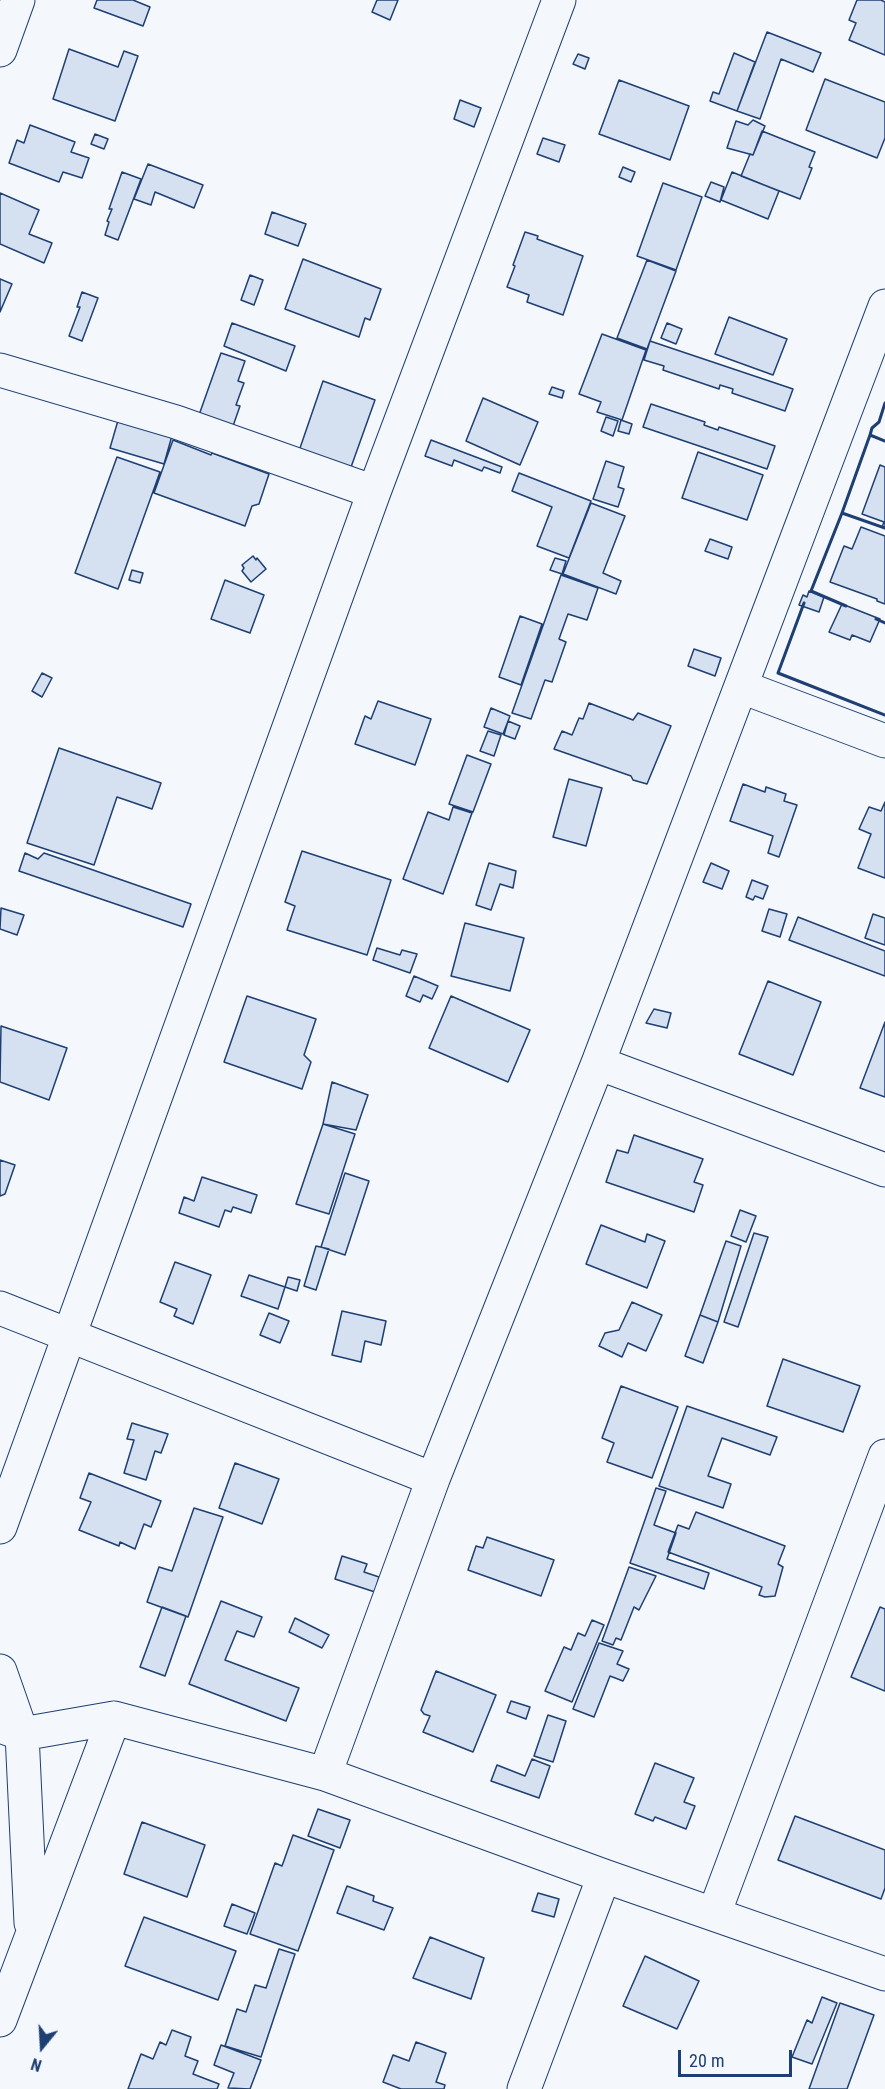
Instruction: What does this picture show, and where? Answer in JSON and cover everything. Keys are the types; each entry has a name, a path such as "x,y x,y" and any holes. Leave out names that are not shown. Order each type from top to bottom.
{"street":[{"path":"0,50 18,0"},
{"path":"0,1527 374,492 559,0"},
{"path":"325,1774 433,1479 598,1063 885,306"},
{"path":"0,370 176,422 374,492"},
{"path":"742,687 885,741"},
{"path":"598,1063 885,1170"},
{"path":"0,1308 433,1479"},
{"path":"714,1914 885,1456"},
{"path":"0,1671 11,1730 32,1936"},
{"path":"11,1730 114,1718 325,1774 604,1876 885,1974"},
{"path":"0,2020 114,1718"},
{"path":"524,2089 604,1876"}],"building":[{"path":"97,0 133,0 150,7 143,26 94,8"},
{"path":"377,0 398,0 390,20 372,12"},
{"path":"857,0 885,2 885,55 849,40 856,23 849,20"},
{"path":"767,32 821,53 813,72 781,59 760,119 737,111"},
{"path":"69,49 118,67 124,51 138,56 115,121 53,99"},
{"path":"734,53 755,62 737,111 710,101 713,92 719,94"},
{"path":"578,54 589,58 585,69 573,64"},
{"path":"825,79 885,102 885,138 877,158 806,130"},
{"path":"619,80 689,106 670,160 599,134"},
{"path":"460,100 481,108 474,127 454,119"},
{"path":"753,120 765,126 753,155 727,148 736,121 748,125"},
{"path":"30,125 75,142 71,152 89,158 82,178 63,172 59,182 9,163 17,140 24,143"},
{"path":"762,131 815,152 809,167 812,168 800,199 741,176 750,154 753,155"},
{"path":"95,134 108,139 104,149 91,144"},
{"path":"543,138 565,145 559,162 537,154"},
{"path":"148,164 203,185 194,208 155,192 151,205 134,199"},
{"path":"623,167 635,172 631,182 619,177"},
{"path":"122,172 141,179 118,240 105,235 112,209 109,209"},
{"path":"732,172 779,191 768,219 721,200"},
{"path":"711,182 724,187 720,202 705,196"},
{"path":"663,183 702,197 676,270 637,256"},
{"path":"0,193 39,210 29,234 52,243 44,263 0,244"},
{"path":"272,212 306,224 298,246 265,234"},
{"path":"525,232 538,236 537,239 583,256 563,315 527,302 529,295 507,287"},
{"path":"303,259 381,289 370,320 365,318 359,337 285,309"},
{"path":"647,260 676,271 647,349 617,338"},
{"path":"250,275 263,280 254,305 241,300"},
{"path":"0,279 12,284 0,312"},
{"path":"82,292 98,298 82,341 69,336 80,307 77,307"},
{"path":"729,317 787,339 773,375 715,354"},
{"path":"232,323 295,346 286,371 224,346"},
{"path":"667,323 682,329 676,344 661,338"},
{"path":"602,334 646,350 622,420 597,412 601,402 579,394"},
{"path":"650,341 793,389 785,411 732,393 733,389 720,385 719,389 663,370 664,366 644,360"},
{"path":"221,353 245,361 238,381 244,383 236,405 240,406 233,426 199,415"},
{"path":"323,381 375,400 350,470 299,451"},
{"path":"552,387 564,391 562,398 549,394"},
{"path":"483,398 538,422 520,465 466,441"},
{"path":"651,404 705,422 704,425 718,430 719,427 775,446 767,469 643,427"},
{"path":"119,417 173,432 164,464 110,448"},
{"path":"606,417 618,421 613,436 601,431"},
{"path":"621,420 632,424 629,434 618,431"},
{"path":"173,440 269,474 259,504 252,506 245,526 154,493"},
{"path":"431,440 502,467 500,473 484,467 482,471 454,460 452,466 425,456"},
{"path":"698,452 763,475 747,520 682,498"},
{"path":"117,457 160,472 118,589 75,573"},
{"path":"606,461 624,467 618,487 624,489 618,507 593,499"},
{"path":"880,465 885,467 885,528 882,527 884,522 862,514"},
{"path":"519,473 591,501 569,558 537,546 552,507 512,491"},
{"path":"591,503 625,516 603,573 621,581 616,594 563,574"},
{"path":"861,527 885,536 885,604 830,582 844,546 852,549"},
{"path":"710,539 732,547 728,559 705,551"},
{"path":"253,556 266,569 251,582 242,571 244,568 242,565"},
{"path":"555,558 566,561 562,574 550,570"},
{"path":"132,570 143,573 140,583 129,580"},
{"path":"561,575 598,588 587,620 568,614 559,639 566,642 552,682 545,680 531,719 512,713"},
{"path":"225,580 264,595 250,633 211,619"},
{"path":"809,591 824,597 819,612 799,605 803,595 807,597"},
{"path":"842,604 880,619 870,642 852,635 850,640 829,632"},
{"path":"520,616 542,624 521,685 499,677"},
{"path":"694,649 721,658 715,676 688,666"},
{"path":"42,673 52,678 42,697 32,691"},
{"path":"378,701 431,719 415,765 355,744 365,716 371,719"},
{"path":"589,703 633,720 638,713 671,726 647,784 633,780 631,776 554,749 562,731 572,735 579,718 583,719"},
{"path":"491,708 510,716 503,734 484,727"},
{"path":"508,721 520,726 515,739 504,735"},
{"path":"488,731 501,735 494,756 480,751"},
{"path":"59,748 161,783 152,809 117,797 94,865 27,843"},
{"path":"467,755 491,764 473,812 449,804"},
{"path":"569,779 602,788 586,846 553,837"},
{"path":"743,784 765,792 766,787 786,794 784,801 797,805 779,857 768,853 773,836 730,821"},
{"path":"885,802 885,878 858,868 871,834 859,829 869,807 881,811"},
{"path":"453,807 472,813 443,894 403,879 428,812 449,820"},
{"path":"302,851 391,880 367,955 287,930 295,906 285,902"},
{"path":"25,853 38,859 44,853 191,904 183,927 19,871"},
{"path":"489,863 516,871 513,888 500,884 491,910 476,905"},
{"path":"711,863 729,871 722,889 703,882"},
{"path":"752,880 768,886 763,899 755,896 753,900 746,897"},
{"path":"1,908 24,915 17,935 0,929"},
{"path":"769,909 787,914 780,937 762,931"},
{"path":"873,914 885,918 885,945 865,938"},
{"path":"798,917 885,951 885,976 789,940"},
{"path":"465,923 524,938 510,991 451,976"},
{"path":"377,948 400,955 402,950 417,954 410,973 373,960"},
{"path":"414,976 438,986 432,999 423,995 420,1002 406,996"},
{"path":"768,981 821,1002 793,1075 739,1054"},
{"path":"247,996 316,1019 304,1055 311,1062 302,1089 224,1062"},
{"path":"451,996 530,1030 508,1082 429,1048"},
{"path":"654,1009 671,1013 667,1028 646,1023"},
{"path":"885,1022 885,1097 860,1088"},
{"path":"1,1026 67,1048 49,1100 0,1082"},
{"path":"332,1082 368,1095 356,1130 323,1124"},
{"path":"323,1124 355,1134 329,1214 296,1204"},
{"path":"634,1135 703,1159 694,1182 703,1185 694,1212 606,1182 617,1150 628,1153"},
{"path":"0,1160 15,1165 5,1194 0,1196"},
{"path":"345,1173 369,1181 345,1255 321,1247"},
{"path":"202,1177 257,1195 251,1213 233,1207 231,1212 225,1210 219,1227 179,1213 184,1197 194,1201"},
{"path":"740,1210 756,1216 746,1242 731,1236"},
{"path":"601,1225 645,1242 647,1234 665,1241 647,1288 586,1264"},
{"path":"754,1233 768,1237 738,1327 724,1322"},
{"path":"726,1241 741,1246 718,1322 700,1315"},
{"path":"316,1246 329,1249 316,1290 304,1286"},
{"path":"175,1262 211,1275 193,1324 174,1316 177,1309 160,1302"},
{"path":"249,1275 285,1287 278,1309 241,1296"},
{"path":"288,1277 300,1280 297,1291 285,1287"},
{"path":"632,1302 662,1315 646,1351 628,1343 622,1357 599,1346 605,1333 619,1330"},
{"path":"342,1311 386,1321 381,1345 365,1341 361,1362 332,1355"},
{"path":"269,1313 289,1321 280,1343 260,1335"},
{"path":"700,1315 718,1322 703,1363 685,1356"},
{"path":"783,1359 860,1386 843,1432 767,1406"},
{"path":"621,1386 678,1407 652,1478 607,1462 614,1443 602,1438"},
{"path":"687,1406 777,1437 770,1455 722,1438 708,1476 731,1484 723,1508 659,1486"},
{"path":"132,1423 168,1434 161,1453 155,1451 146,1480 124,1473 134,1440 127,1439"},
{"path":"235,1463 279,1479 262,1524 219,1508"},
{"path":"89,1473 161,1501 151,1527 144,1524 135,1549 120,1542 119,1546 79,1530 91,1502 80,1498"},
{"path":"656,1488 666,1491 654,1525 676,1533 667,1559 709,1573 704,1589 630,1563"},
{"path":"194,1508 223,1517 188,1617 147,1602 159,1567 172,1571"},
{"path":"696,1512 785,1546 778,1564 783,1567 775,1596 759,1595 762,1587 668,1552 678,1525 689,1529"},
{"path":"487,1537 554,1560 541,1596 468,1570 476,1546 483,1548"},
{"path":"342,1556 367,1564 364,1572 379,1577 375,1592 335,1579"},
{"path":"629,1567 656,1576 639,1610 634,1607 621,1640 616,1638 613,1645 602,1641"},
{"path":"221,1601 262,1617 254,1637 237,1631 225,1660 299,1688 286,1721 189,1684"},
{"path":"162,1607 186,1616 165,1676 140,1667"},
{"path":"880,1607 885,1609 885,1691 851,1677"},
{"path":"295,1618 329,1635 322,1648 289,1632"},
{"path":"592,1620 604,1625 572,1702 545,1691 564,1647 571,1650 578,1633 585,1636"},
{"path":"599,1643 623,1651 617,1664 629,1669 623,1681 610,1676 594,1717 573,1709"},
{"path":"436,1671 496,1695 473,1752 423,1732 430,1716 421,1710"},
{"path":"511,1701 530,1707 526,1719 507,1712"},
{"path":"548,1715 566,1721 553,1762 534,1756"},
{"path":"532,1759 550,1766 539,1798 491,1781 497,1765 525,1776"},
{"path":"655,1763 694,1778 684,1802 695,1806 686,1829 655,1817 653,1821 635,1814"},
{"path":"318,1809 350,1820 340,1848 308,1836"},
{"path":"795,1816 885,1850 885,1888 881,1899 778,1860"},
{"path":"142,1822 205,1845 187,1897 124,1874"},
{"path":"293,1835 334,1850 298,1951 250,1934 275,1863 282,1866"},
{"path":"347,1886 374,1896 373,1901 393,1908 384,1930 337,1913"},
{"path":"538,1893 559,1899 554,1917 532,1911"},
{"path":"232,1904 255,1913 247,1934 224,1926"},
{"path":"144,1917 236,1951 218,2000 125,1966"},
{"path":"430,1937 484,1958 471,1999 413,1978"},
{"path":"279,1949 295,1954 261,2057 225,2046 237,2009 246,2012 255,1985 266,1988"},
{"path":"645,1956 699,1981 677,2029 623,2006"},
{"path":"822,1997 837,2003 812,2064 792,2057 807,2020 812,2023"},
{"path":"840,2003 874,2015 847,2089 809,2089"},
{"path":"172,2030 191,2037 185,2056 198,2061 193,2074 219,2084 217,2089 128,2089 141,2054 153,2059 160,2042 166,2045"},
{"path":"416,2042 446,2053 436,2082 445,2085 444,2089 401,2089 383,2082 393,2055 409,2061"},
{"path":"221,2045 261,2060 250,2089 228,2088 234,2073 214,2065"}],"wall":[{"path":"870,435 872,428 879,422 885,403"},
{"path":"842,513 870,435 885,441"},
{"path":"846,606 811,591 842,513 885,528"},
{"path":"804,603 778,673 885,715"},
{"path":"876,619 885,623"}]}
